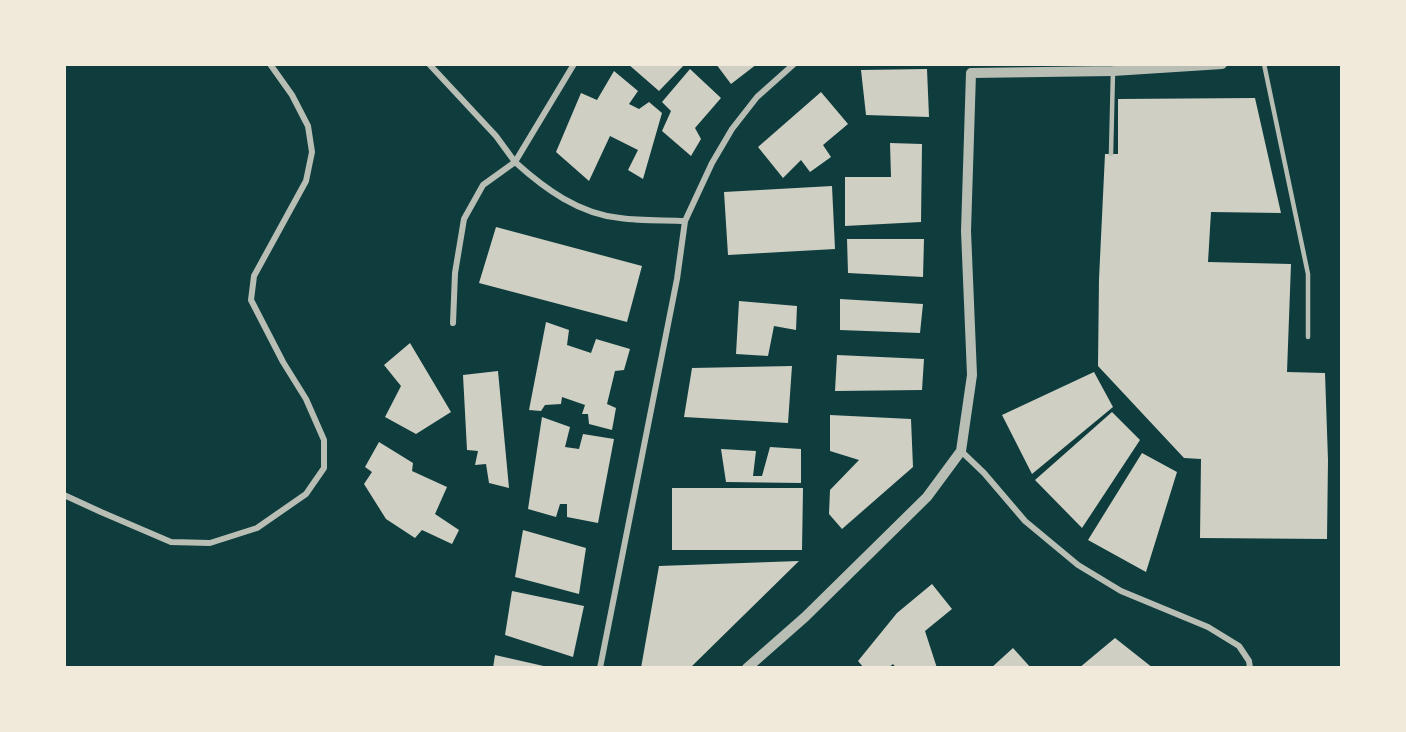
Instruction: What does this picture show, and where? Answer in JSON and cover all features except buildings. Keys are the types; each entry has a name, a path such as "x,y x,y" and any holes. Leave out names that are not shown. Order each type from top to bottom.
{"street":[{"path":"64,495 171,542 210,543 257,528 306,494 324,468 324,440 306,399 283,362 251,300 254,276 306,181 312,152 308,126 292,95 270,64"},
{"path":"429,64 496,136 515,162 559,196 586,210 618,218 685,221"},
{"path":"453,323 455,273 464,219 483,186 515,162 574,64"},
{"path":"600,668 677,279 685,221 732,129 757,98 794,64"},
{"path":"747,668 804,617 927,497 961,451 972,375 966,231 971,69 1113,71 1222,64"},
{"path":"961,451 984,472 1025,520 1078,566 1121,591 1208,627 1239,646 1249,661 1250,668"}],"lane":[{"path":"1264,64 1308,274 1308,337"},
{"path":"1112,154 1113,71"}]}
